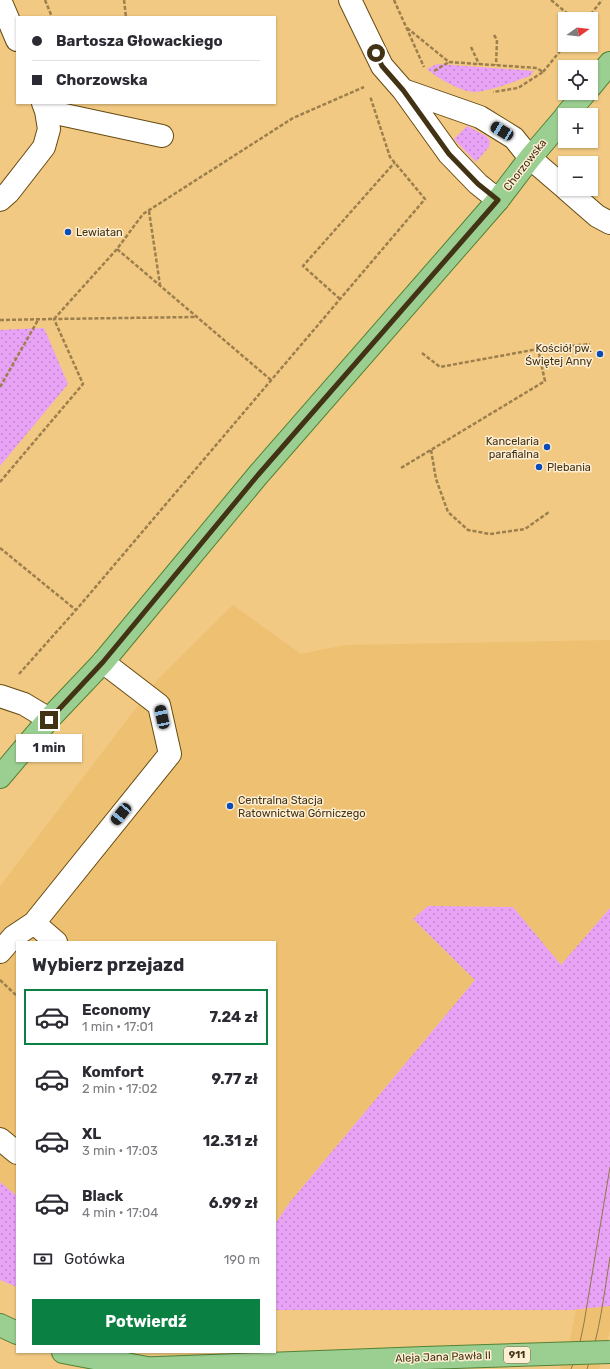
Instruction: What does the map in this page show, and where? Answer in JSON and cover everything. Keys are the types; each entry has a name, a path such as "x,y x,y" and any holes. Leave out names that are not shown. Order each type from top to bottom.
{"main road":[{"path":"598,78 610,63"},
{"name":"Chorzowska","path":"573,108 579,100"},
{"name":"Chorzowska","path":"0,777 49,720 103,662 258,475 498,200 530,158 558,125"},
{"path":"0,1325 16,1333"},
{"name":"Aleja Jana Pawła II","path":"67,1353 139,1369 610,1352"}],"street":[{"path":"0,0 16,38"},
{"path":"350,0 382,66 403,90 449,154 478,184 498,200"},
{"path":"403,90 480,117 514,138 530,158 558,182"},
{"path":"0,200 9,192 44,147 49,129 45,107 162,136"},
{"path":"574,196 597,216 610,223"},
{"path":"0,952 12,937 34,923 170,754 159,705 103,662"},
{"path":"0,696 24,704 49,720"},
{"path":"34,923 55,941"},
{"path":"0,1139 16,1152"}],"path":[{"path":"45,0 52,16"},
{"path":"124,0 126,16"},
{"path":"394,0 424,69"},
{"path":"550,0 565,12"},
{"path":"593,12 602,0"},
{"path":"407,28 448,62"},
{"path":"494,35 497,40 496,65"},
{"path":"471,46 479,64"},
{"path":"487,94 518,88 543,72 559,52"},
{"path":"432,72 448,62 537,68 543,72"},
{"path":"54,319 117,250 143,214 293,118 366,86 382,66"},
{"path":"0,696 76,610 425,199 390,156 366,86"},
{"path":"340,299 303,266 395,162"},
{"path":"149,211 160,286"},
{"path":"117,250 271,380"},
{"path":"0,320 197,317"},
{"path":"0,387 38,319"},
{"path":"0,482 83,384 54,319"},
{"path":"422,353 440,366 538,349 590,344"},
{"path":"401,468 546,381 538,349"},
{"path":"431,450 436,479 448,512 468,530 490,534 525,529 549,512"},
{"path":"0,548 76,610"},
{"path":"0,980 16,995"}],"shaded area":[{"path":"437,64 534,71 530,76 488,90 474,92 462,90 442,80 427,69"},
{"path":"467,126 486,136 490,141 489,147 476,162 454,139"},
{"path":"44,328 68,384 0,466 0,330"},
{"path":"233,605 301,654 346,645 610,640 610,908 561,966 513,907 428,906 413,919 475,980 290,1202 276,1223 276,941 16,941 16,1195 0,1182 0,886 159,678"},
{"path":"428,906 513,907 561,965 610,908 610,1306 571,1310 276,1310 276,1223 290,1202 475,980 413,919"},
{"path":"610,1100 610,1330 599,1369 560,1369 569,1344 575,1315"},
{"path":"0,1182 16,1195 16,1287 0,1280"}],"tram line":[{"path":"571,1369 578,1352 584,1323 610,1167"},
{"path":"587,1369 595,1342 604,1299 610,1257"}],"place":[{"name":"Lewiatan","path":"68,232"},
{"name":"Kościół pw. Świętej Anny","path":"600,354"},
{"name":"Kancelaria parafialna","path":"547,447"},
{"name":"Plebania","path":"539,467"},
{"name":"Centralna Stacja Ratownictwa Górniczego","path":"230,806"}],"route":[{"path":"49,720 103,662 258,475 498,200 478,184 449,154 403,90 382,66 376,53"}]}
